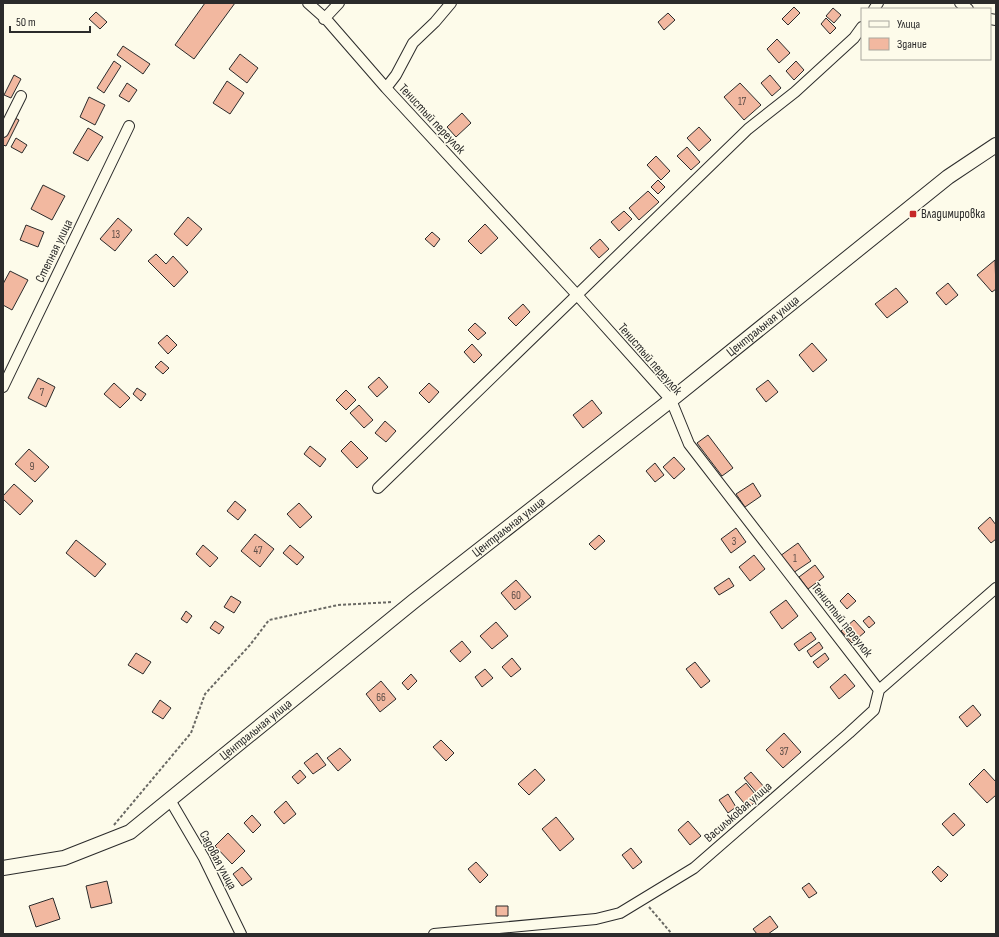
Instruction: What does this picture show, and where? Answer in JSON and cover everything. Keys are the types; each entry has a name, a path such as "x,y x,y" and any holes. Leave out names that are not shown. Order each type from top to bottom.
{"street":[{"name":"Тенистый переулок","path":"308,3 324,18 671,400 689,444 879,690"},
{"path":"324,18 339,3"},
{"path":"386,88 396,75 413,43 435,22 451,3"},
{"path":"378,488 578,296 748,129 795,92 854,38 861,28"},
{"path":"3,132 22,96"},
{"name":"Степная улица","path":"3,387 129,126"},
{"name":"Центральная улица","path":"3,868 64,858 130,832 414,601 671,400 948,177 996,145"},
{"path":"879,690 996,588"},
{"name":"Васильковая улица","path":"434,934 596,919 620,913 694,868 874,710 879,690"},
{"name":"Садовая улица","path":"170,800 204,858 241,934"}],"path":[{"path":"110,829 191,733 205,694 250,645 269,620 338,605 414,601"},
{"path":"644,899 672,934"}],"building":[{"path":"205,3 235,3 194,59 175,45"},
{"path":"794,7 800,13 788,25 782,19"},
{"path":"833,8 841,15 834,23 826,16"},
{"path":"96,12 107,22 100,29 89,19"},
{"path":"668,13 675,20 664,30 658,22"},
{"path":"826,18 836,28 830,34 821,24"},
{"path":"777,39 790,53 779,63 767,49"},
{"path":"123,46 150,64 143,74 117,55"},
{"path":"240,54 258,68 247,83 229,69"},
{"path":"114,61 121,66 104,93 97,88"},
{"path":"796,61 804,70 794,80 786,71"},
{"path":"14,75 21,79 11,98 4,95"},
{"path":"770,75 781,88 772,96 761,83"},
{"path":"227,81 244,93 230,114 213,103"},
{"path":"127,83 137,90 129,102 119,96"},
{"path":"740,83 761,105 744,120 724,97"},
{"path":"89,97 105,105 95,125 80,117"},
{"path":"462,113 471,123 456,137 447,127"},
{"path":"13,117 19,120 6,146 3,145 3,138"},
{"path":"699,127 711,140 699,151 687,138"},
{"path":"88,128 103,137 88,161 73,153"},
{"path":"16,138 27,145 22,153 11,147"},
{"path":"687,147 700,162 691,170 677,156"},
{"path":"656,156 670,171 661,180 647,165"},
{"path":"658,180 665,187 658,194 651,187"},
{"path":"43,185 65,196 52,220 31,209"},
{"path":"648,191 659,202 639,220 629,208"},
{"path":"624,211 632,219 619,231 611,222"},
{"path":"188,217 202,229 187,246 174,234"},
{"path":"118,218 132,230 115,251 100,239"},
{"path":"485,224 498,238 481,254 468,241"},
{"path":"26,225 44,232 38,247 20,240"},
{"path":"432,232 440,239 434,247 425,239"},
{"path":"600,239 609,249 599,258 590,248"},
{"path":"156,254 166,264 173,256 188,272 174,287 148,261"},
{"path":"995,260 996,289 992,292 977,275"},
{"path":"10,271 28,280 12,310 3,305 3,284"},
{"path":"948,283 958,295 946,305 936,293"},
{"path":"896,288 908,302 887,318 875,304"},
{"path":"523,304 530,312 516,326 508,318"},
{"path":"475,323 486,333 478,340 468,330"},
{"path":"167,335 177,345 168,354 158,343"},
{"path":"812,343 827,360 813,372 799,355"},
{"path":"472,344 482,355 474,363 464,352"},
{"path":"161,361 169,368 163,374 155,367"},
{"path":"379,377 388,387 377,397 368,387"},
{"path":"38,378 55,387 46,407 28,398"},
{"path":"768,380 778,392 766,402 756,389"},
{"path":"114,383 130,398 120,408 104,394"},
{"path":"429,383 439,392 429,403 419,393"},
{"path":"137,388 146,394 141,401 133,394"},
{"path":"346,390 356,400 346,410 336,400"},
{"path":"592,400 602,413 583,428 573,415"},
{"path":"359,405 373,420 364,428 350,413"},
{"path":"385,421 396,431 386,442 375,433"},
{"path":"708,435 733,468 722,476 697,443"},
{"path":"351,441 368,458 357,468 341,451"},
{"path":"310,446 326,459 320,467 304,454"},
{"path":"29,449 49,467 35,482 15,464"},
{"path":"674,457 685,469 674,479 663,467"},
{"path":"655,463 664,475 655,482 646,471"},
{"path":"753,483 761,496 745,507 736,494"},
{"path":"14,484 33,501 20,515 3,499 3,496"},
{"path":"235,501 246,510 238,520 227,511"},
{"path":"299,503 312,517 300,528 287,514"},
{"path":"990,517 996,525 996,539 991,543 978,528"},
{"path":"736,528 746,542 731,553 721,539"},
{"path":"255,534 274,549 260,567 241,551"},
{"path":"599,535 605,541 595,550 589,544"},
{"path":"76,540 106,564 95,577 66,553"},
{"path":"798,543 811,561 793,573 780,556"},
{"path":"203,545 218,558 210,567 196,554"},
{"path":"290,545 304,557 297,565 283,553"},
{"path":"754,555 765,569 750,581 739,567"},
{"path":"815,565 824,577 808,589 799,577"},
{"path":"729,578 734,586 719,595 714,588"},
{"path":"516,580 531,597 515,610 501,593"},
{"path":"848,593 856,601 847,609 840,601"},
{"path":"231,596 241,602 234,613 224,607"},
{"path":"786,600 798,616 782,629 770,612"},
{"path":"186,611 192,616 187,623 181,619"},
{"path":"869,616 875,623 869,628 863,621"},
{"path":"854,620 865,632 852,643 841,631"},
{"path":"215,621 224,627 219,634 210,628"},
{"path":"496,622 508,636 492,649 480,636"},
{"path":"811,632 816,639 799,651 794,644"},
{"path":"462,641 471,652 460,662 450,651"},
{"path":"819,642 823,648 811,657 807,651"},
{"path":"136,653 151,662 143,674 128,665"},
{"path":"825,653 829,659 818,668 813,662"},
{"path":"512,658 521,669 511,677 502,667"},
{"path":"695,662 710,681 701,688 686,669"},
{"path":"485,669 493,678 482,687 475,677"},
{"path":"411,674 417,681 408,690 402,683"},
{"path":"845,674 855,686 839,699 830,687"},
{"path":"381,681 396,699 380,712 366,694"},
{"path":"160,700 171,708 163,719 152,712"},
{"path":"973,705 981,715 967,727 959,717"},
{"path":"784,733 801,752 783,768 766,750"},
{"path":"441,740 454,753 446,761 433,747"},
{"path":"340,748 351,760 338,771 327,758"},
{"path":"317,753 326,765 313,774 304,763"},
{"path":"535,769 545,780 529,795 518,784"},
{"path":"984,769 996,782 996,795 987,803 969,784"},
{"path":"300,770 306,777 298,784 292,777"},
{"path":"751,772 765,788 758,794 744,778"},
{"path":"746,783 759,799 748,808 735,792"},
{"path":"728,794 736,807 728,813 719,800"},
{"path":"286,801 296,814 284,824 274,812"},
{"path":"954,813 965,825 953,836 942,824"},
{"path":"252,815 261,825 253,833 244,823"},
{"path":"556,817 574,839 560,851 542,829"},
{"path":"688,821 701,836 690,845 678,830"},
{"path":"228,833 245,851 232,864 215,846"},
{"path":"631,848 642,862 633,869 622,855"},
{"path":"476,862 488,875 480,883 468,869"},
{"path":"938,866 948,875 941,882 932,872"},
{"path":"242,867 252,879 242,886 233,874"},
{"path":"107,881 112,903 91,908 86,886"},
{"path":"809,883 817,893 809,898 802,888"},
{"path":"53,898 60,919 36,927 29,906"},
{"path":"496,906 508,906 508,916 496,916"},
{"path":"770,916 778,927 768,934 757,934 753,929"}],"place":[{"name":"Владимировка","path":"913,214"}]}
